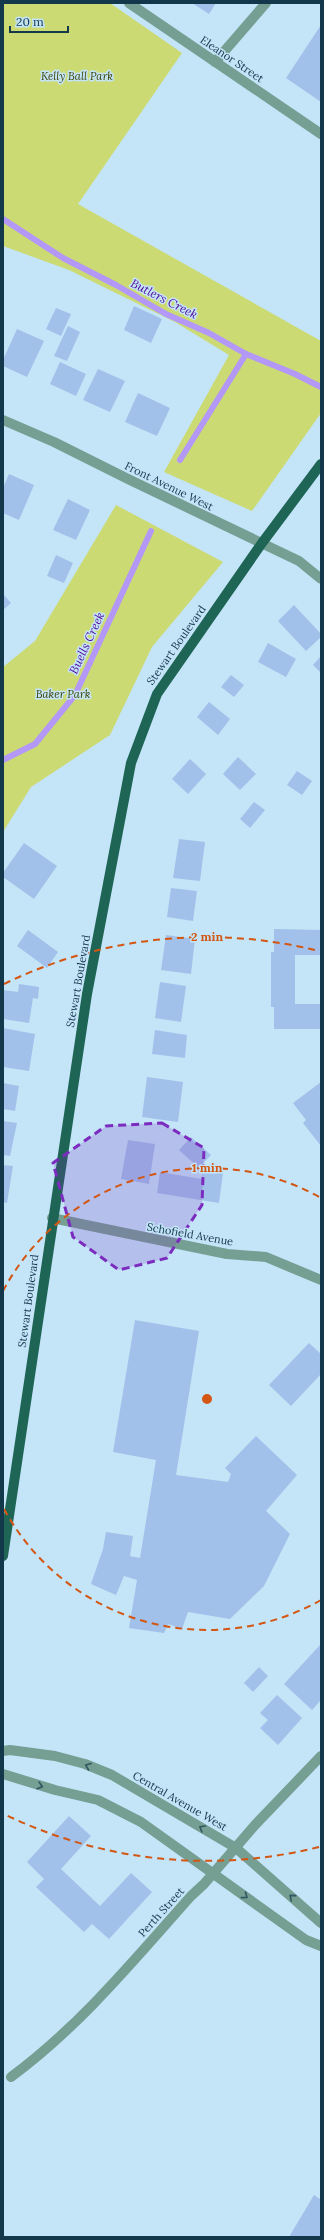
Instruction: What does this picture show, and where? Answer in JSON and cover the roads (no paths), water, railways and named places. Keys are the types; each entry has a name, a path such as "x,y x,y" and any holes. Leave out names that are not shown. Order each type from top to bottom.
{"main road":[{"name":"Stewart Boulevard","path":"3,1556 52,1218 87,994 132,763 157,694 262,543 321,464"}],"street":[{"name":"Eleanor Street","path":"129,3 321,134"},
{"path":"215,62 266,3"},
{"name":"Front Avenue West","path":"3,420 54,442 299,561 321,579"},
{"name":"Schofield Avenue","path":"52,1218 227,1254 266,1257 321,1280"},
{"name":"Central Avenue West","path":"3,1751 10,1750 55,1756 85,1764 112,1775 236,1848 321,1923"},
{"name":"Perth Street","path":"11,2077 44,2053 94,2004 321,1756"},
{"path":"3,1774 55,1790 98,1800 141,1822 306,1940 321,1946"}],"waterway":[{"name":"Butlers Creek","path":"3,219 63,258 116,285 166,314 209,333 246,354 295,374 321,387"},
{"name":"Buells Creek","path":"180,460 246,354"},
{"name":"Buells Creek","path":"3,760 35,744 75,695 151,531"}],"park label":[{"name":"Kelly Ball Park","path":"77,76"},
{"name":"Baker Park","path":"63,694"}]}
